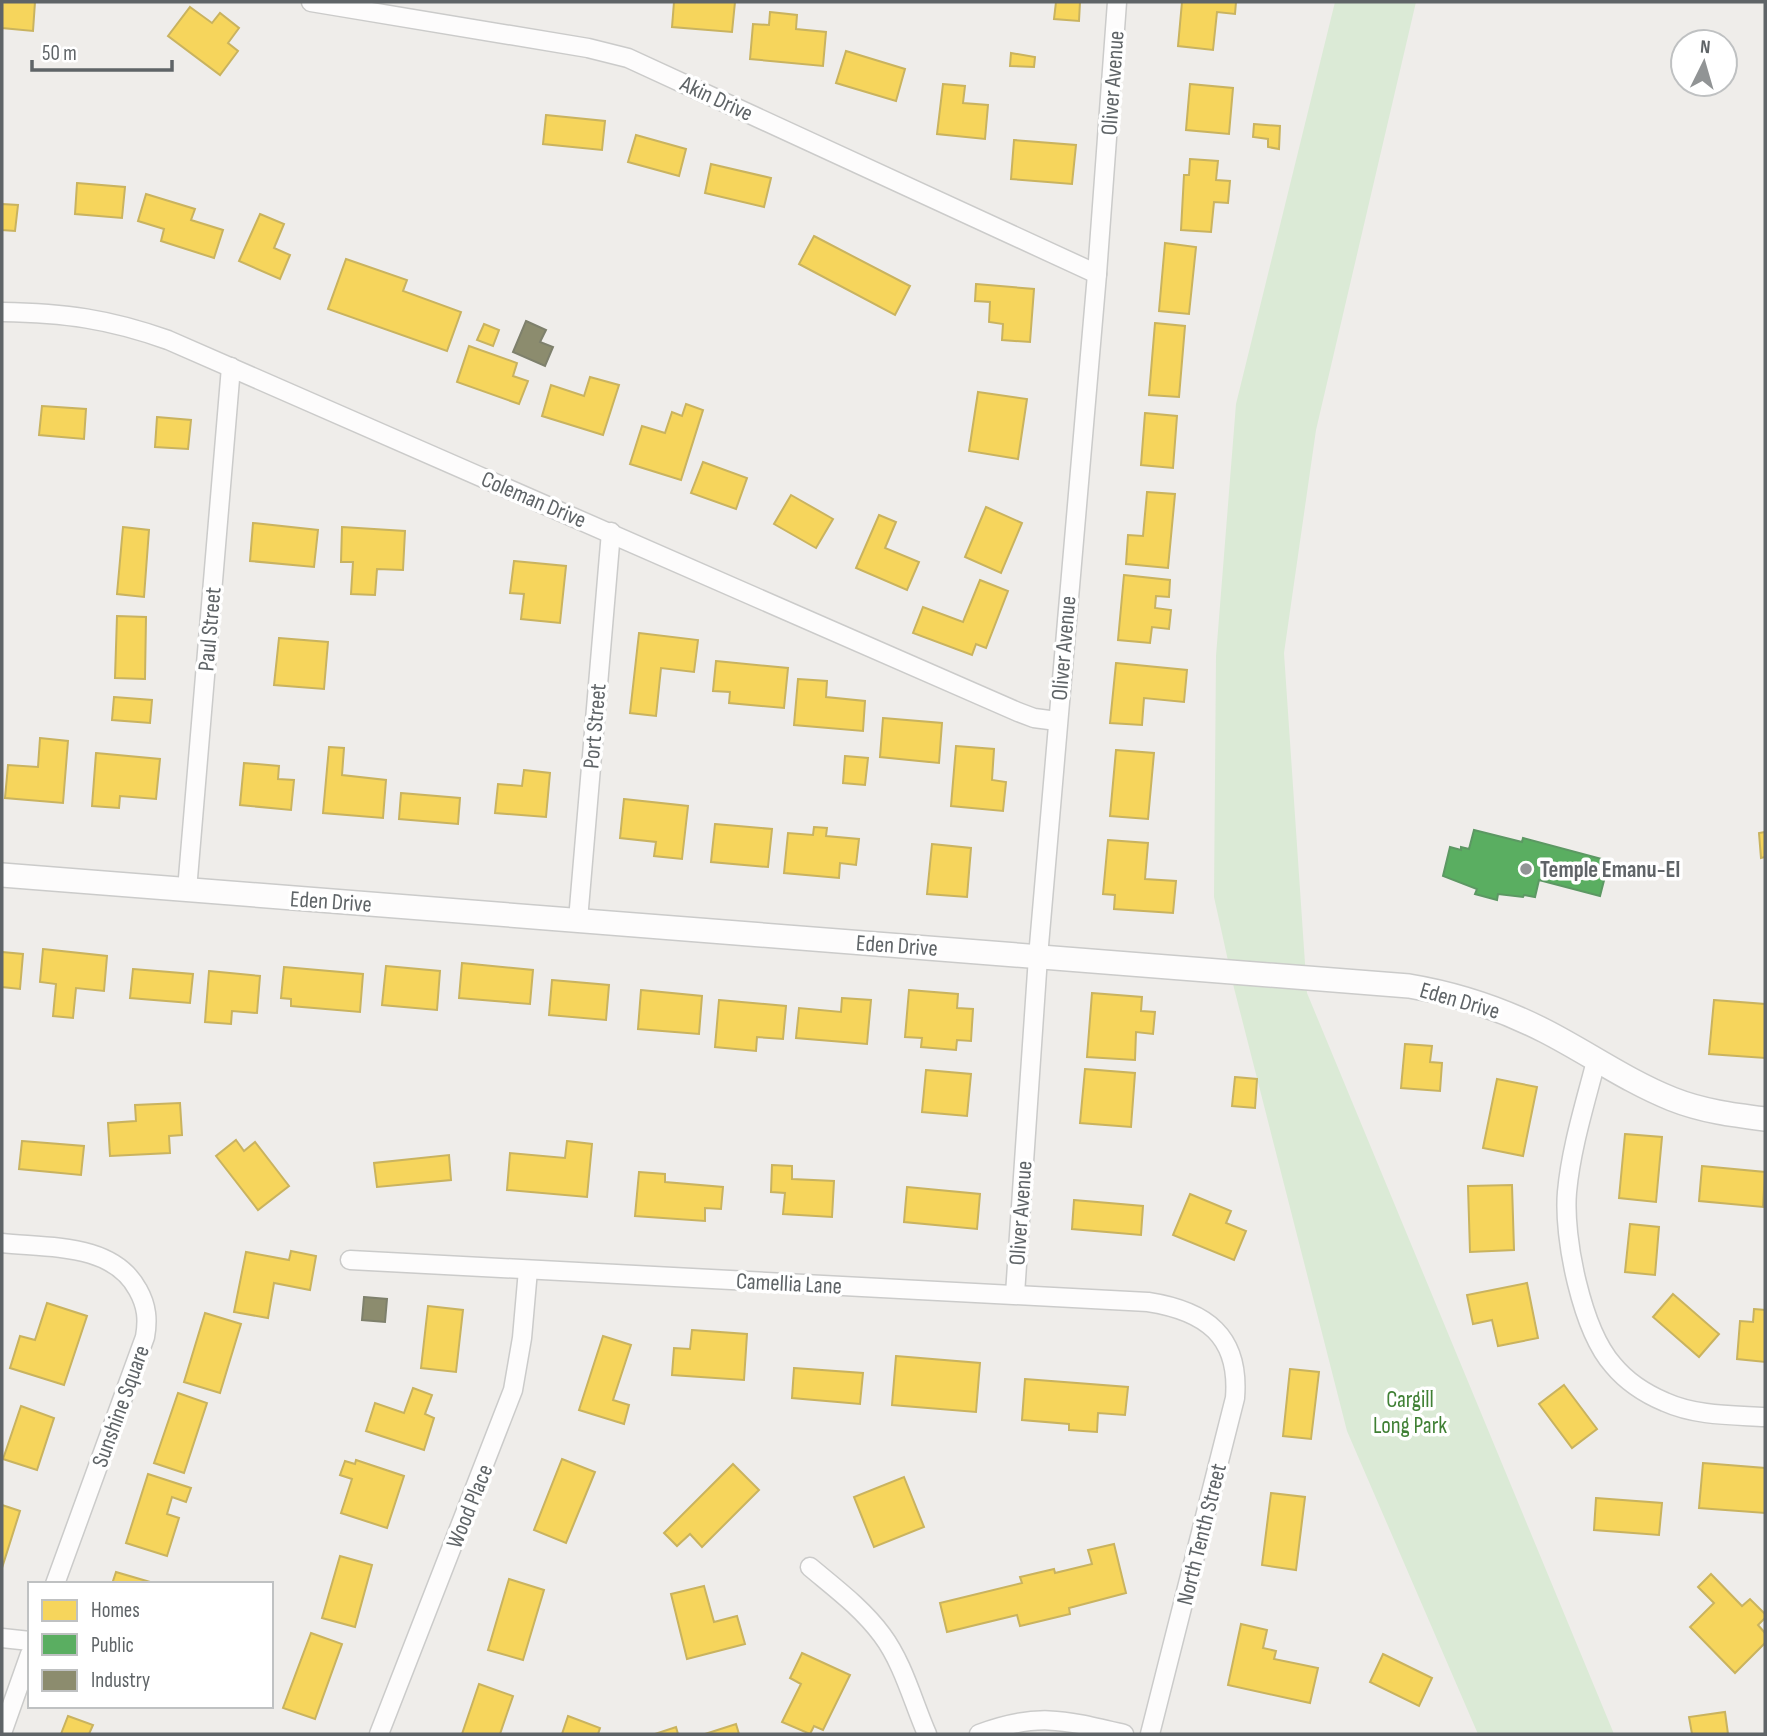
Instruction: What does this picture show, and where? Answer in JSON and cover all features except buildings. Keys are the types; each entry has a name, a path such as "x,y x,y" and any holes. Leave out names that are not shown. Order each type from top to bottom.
{"street":[{"name":"Akin Drive","path":"311,2 587,48 628,58 1097,274"},
{"name":"Oliver Avenue","path":"1015,1294 1038,957 1097,274 1117,2"},
{"name":"Coleman Drive","path":"2,312 47,312 100,319 169,340 1018,712 1034,718 1057,721"},
{"name":"Paul Street","path":"187,890 231,367"},
{"name":"Port Street","path":"578,920 611,532"},
{"name":"Eden Drive","path":"2,875 1386,983 1431,990 1476,1002 1526,1022 1672,1099 1711,1111 1765,1119"},
{"path":"1596,1061 1572,1159 1566,1213 1573,1267 1604,1354 1624,1377 1667,1403 1703,1413 1765,1418"},
{"name":"Sunshine Square","path":"2,1243 81,1252 108,1259 127,1274 137,1288 146,1310 145,1337 56,1582"},
{"name":"Camellia Lane","path":"349,1260 1015,1294 1163,1305 1198,1317 1220,1335"},
{"name":"Wood Place","path":"379,1734 510,1400 519,1360 528,1270"},
{"name":"North Tenth Street","path":"1150,1734 1233,1410 1236,1385 1233,1360 1220,1335"},
{"path":"810,1567 855,1606 883,1636 895,1657 927,1734"},
{"path":"2,1638 28,1641"},
{"path":"2,1733 28,1660"},
{"path":"979,1734 1017,1722 1048,1719 1124,1734"}],"green space":[{"name":"Cargill Long Park","path":"1335,2 1416,2 1316,430 1284,653 1307,993 1614,1734 1478,1734 1347,1431 1234,988 1214,897 1216,656 1236,404"}],"place":[{"name":"Temple Emanu-El","path":"1526,869"}]}
